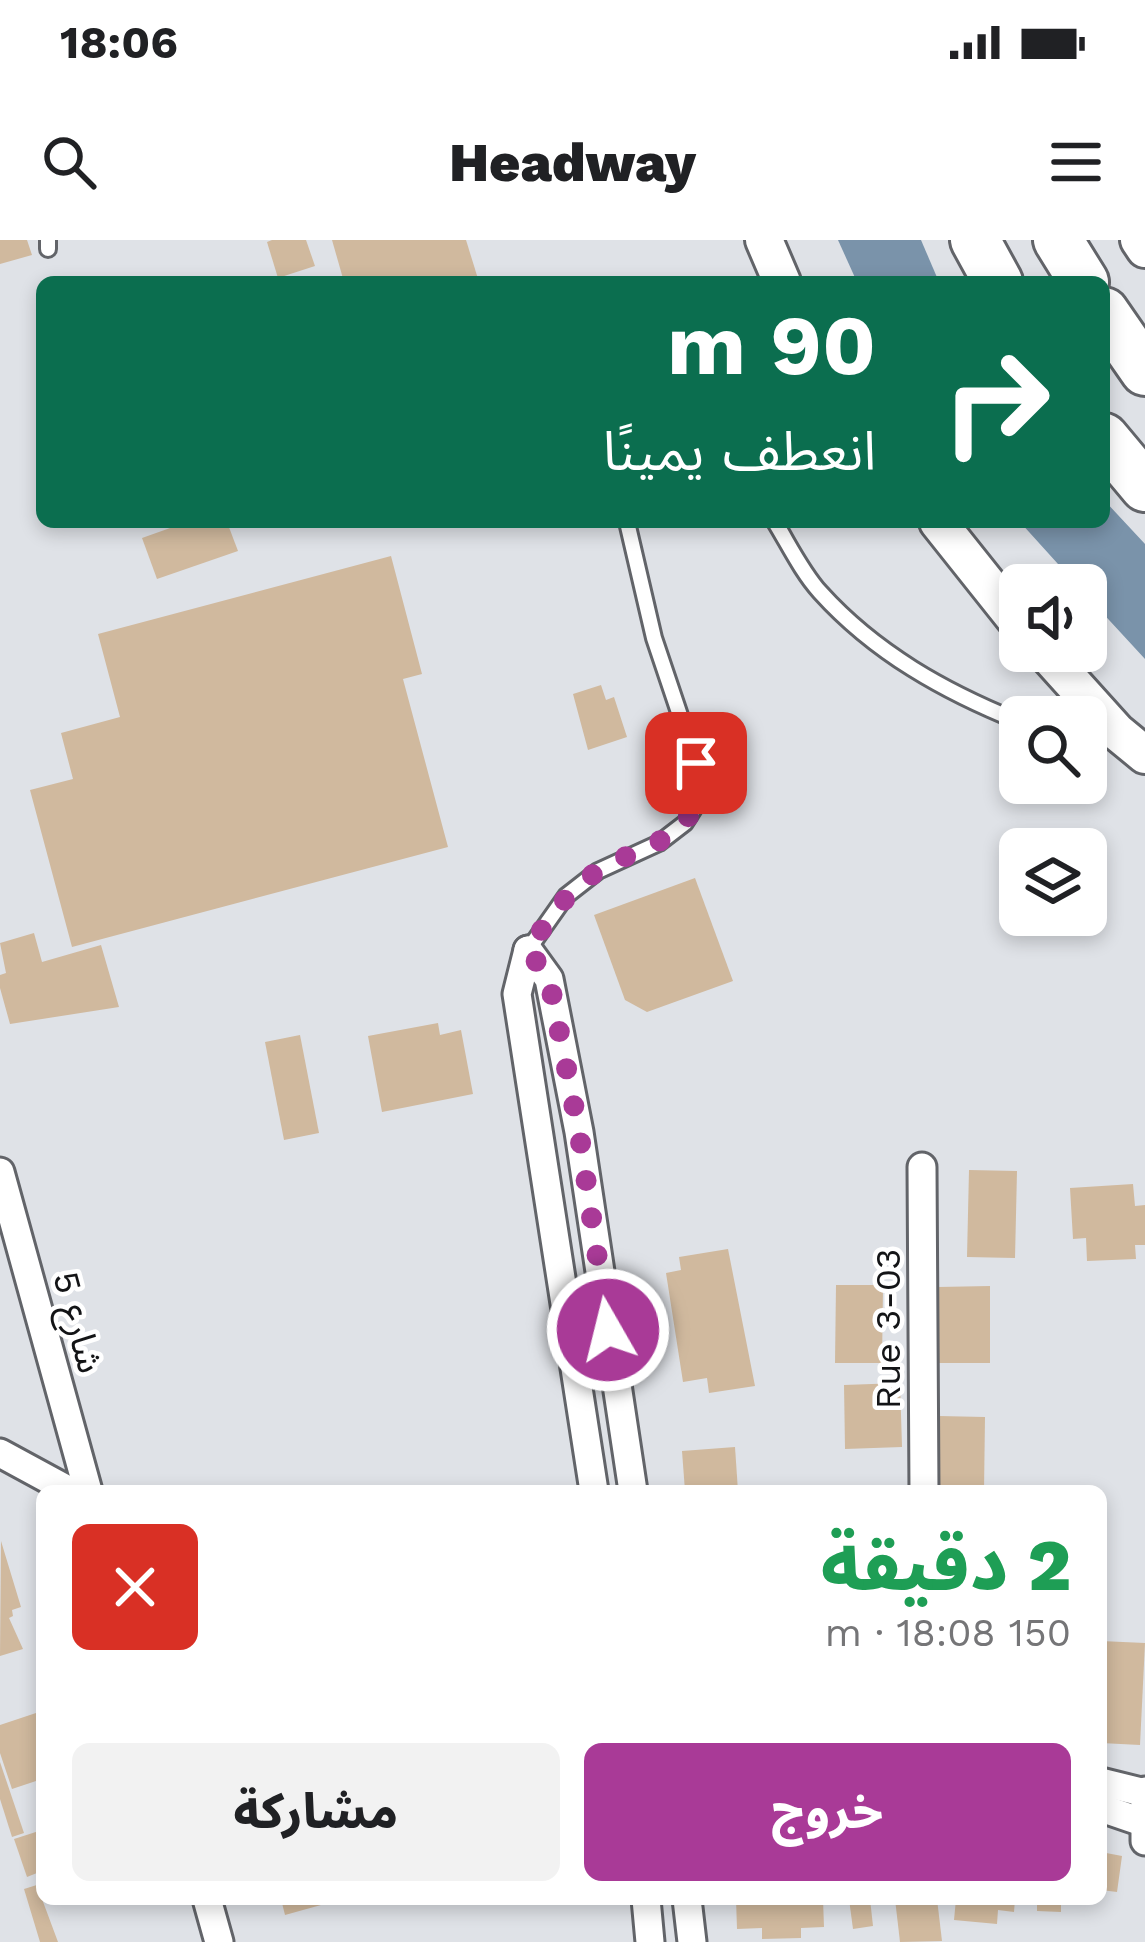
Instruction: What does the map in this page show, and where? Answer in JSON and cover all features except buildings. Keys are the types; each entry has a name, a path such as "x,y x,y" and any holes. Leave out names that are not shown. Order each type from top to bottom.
{"highway":[{"path":"975,240 995,276"},
{"path":"1058,240 1080,276"},
{"path":"1110,321 1145,371"},
{"path":"1110,445 1145,487"}],"street":[{"path":"764,240 779,276"},
{"path":"1139,240 1145,249"},
{"path":"943,528 999,599"},
{"path":"1062,672 1121,740"},
{"path":"528,950 549,979 579,1132 632,1485"},
{"path":"528,950 517,994 593,1485"},
{"name":"Rue 3-03","path":"922,1167 924,1485"},
{"name":"شارع 5","path":"0,1172 86,1485"},
{"path":"0,1453 59,1485"},
{"path":"1107,1783 1145,1792 1144,1829 1107,1811"},
{"path":"209,1905 219,1942"},
{"path":"647,1905 650,1942"},
{"path":"688,1905 692,1942"}],"lane":[{"path":"528,950 566,896 598,871 659,843 685,823 697,804 696,763 654,638 628,528"},
{"path":"779,528 817,590 859,629 916,674 999,714"},
{"path":"576,1380 613,1370"}],"water":[{"path":"838,240 921,240 936,276 854,276"},
{"path":"1110,506 1145,544 1145,659 1107,618 1107,564 1058,564 1025,528 1110,528"}],"route":[{"path":"608,1330 579,1132 549,979 528,950 566,896 598,871 659,843 685,823 697,804 696,763"}]}
